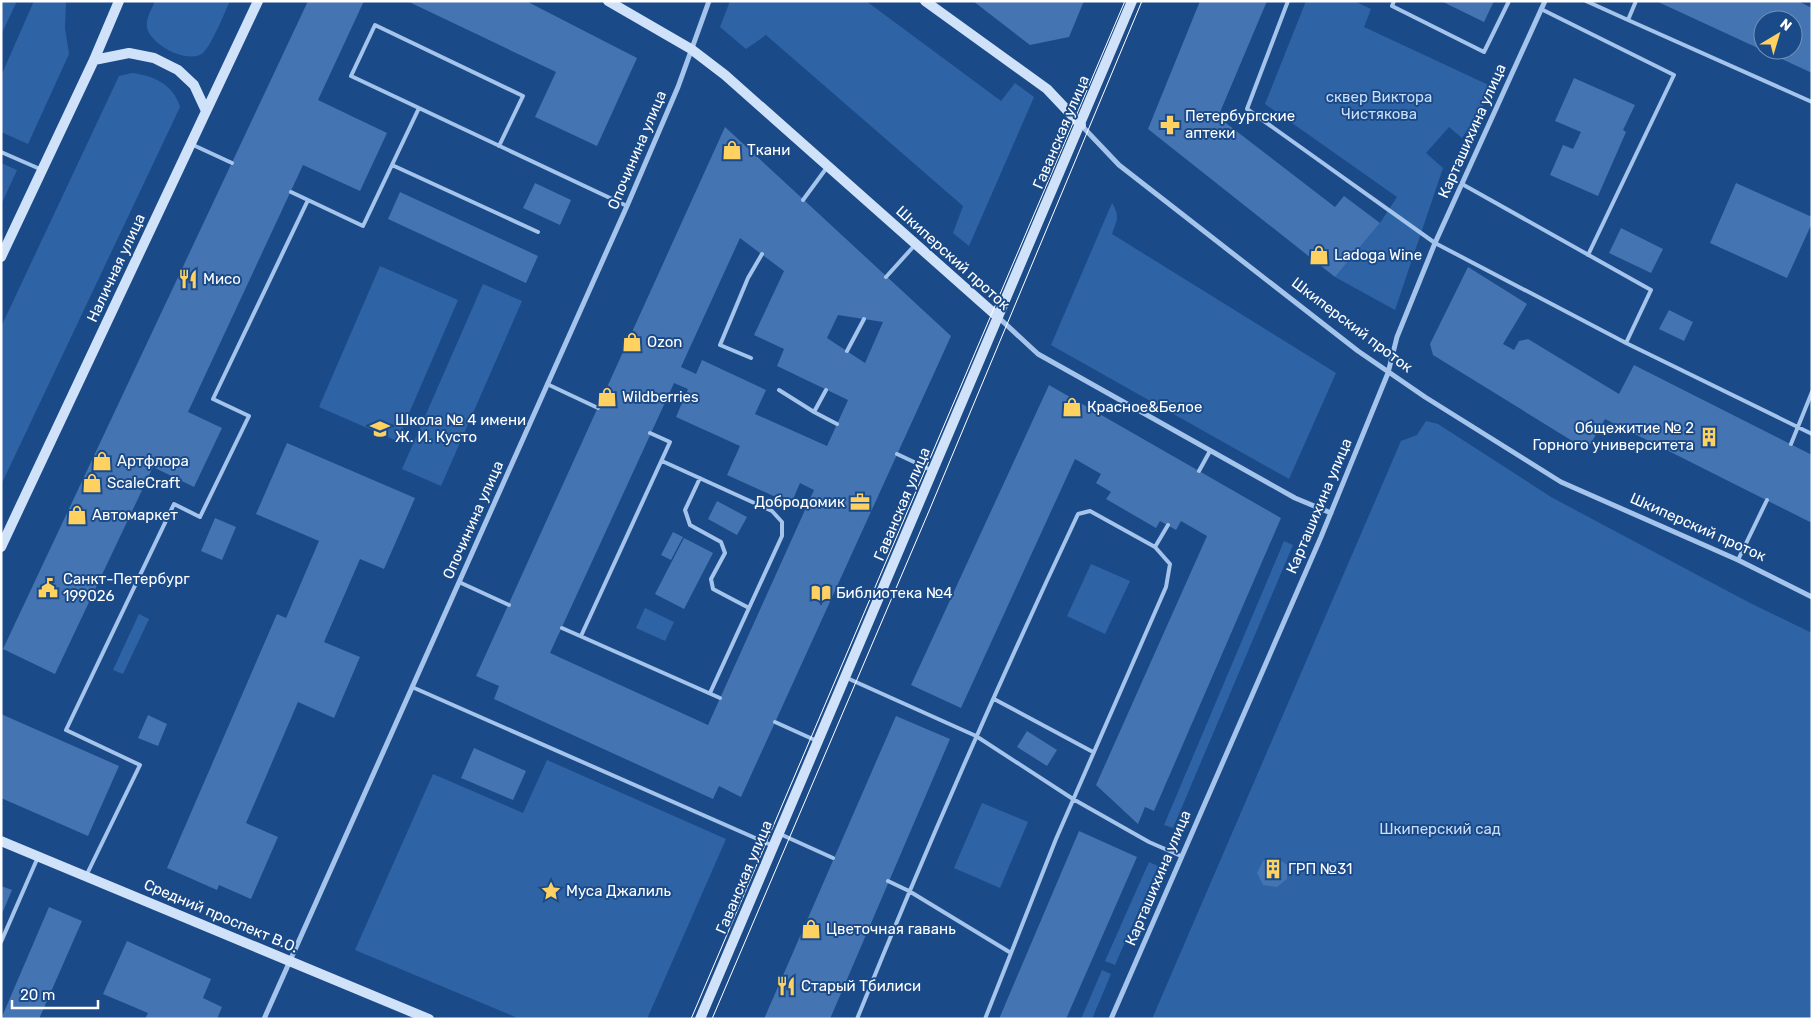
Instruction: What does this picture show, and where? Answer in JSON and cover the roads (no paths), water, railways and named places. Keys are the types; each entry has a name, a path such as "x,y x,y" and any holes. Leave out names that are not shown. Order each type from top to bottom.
{"main road":[{"path":"1,257 94,60 119,1"},
{"name":"Наличная улица","path":"1,547 258,1"},
{"name":"Шкиперский проток","path":"608,1 692,49 725,75 998,317"},
{"name":"Шкиперский проток","path":"925,1 1047,89 1081,125"},
{"name":"Гаванская улица","path":"700,1019 1132,1"},
{"path":"94,60 129,53 154,58 178,70 194,85 206,111"},
{"name":"Средний проспект В.О.","path":"1,841 429,1019"}],"street":[{"name":"Опочинина улица","path":"264,1019 627,206 678,87 709,1"},
{"name":"Карташихина улица","path":"1112,1019 1331,512 1388,372 1397,336 1435,243 1545,1"},
{"name":"Шкиперский проток","path":"1081,125 1118,165 1388,372 1561,482 1738,560 1812,597"},
{"name":"Шкиперский проток","path":"998,317 1038,354 1295,498 1331,512"}],"lane":[{"path":"1288,1 1247,109 1435,243 1626,343 1812,434"},
{"path":"1394,1 1392,6 1484,52 1509,1"},
{"path":"1586,1 1812,102"},
{"path":"1628,20 1636,1"},
{"path":"1541,9 1674,75 1588,255"},
{"path":"500,146 523,96 375,25 351,76 627,206"},
{"path":"291,192 363,226 419,108"},
{"path":"191,144 232,163"},
{"path":"1,152 42,170"},
{"path":"392,164 538,232"},
{"path":"803,200 828,166"},
{"path":"1462,184 1651,290 1626,343"},
{"path":"86,876 140,765 66,730 174,504 200,517 249,416 213,399 308,200"},
{"path":"886,276 916,244"},
{"path":"751,358 720,345 748,278 762,254"},
{"path":"847,351 864,319"},
{"path":"547,384 598,408"},
{"path":"779,390 837,424"},
{"path":"814,412 826,390"},
{"path":"1791,444 1812,392"},
{"path":"581,636 670,442 650,433"},
{"path":"1199,471 1210,451"},
{"path":"897,454 932,470"},
{"path":"662,460 772,511 782,522 782,536 710,694"},
{"path":"700,478 685,510 690,525 721,542 725,553 711,580 714,589 749,608"},
{"path":"1738,560 1767,500"},
{"path":"858,1019 909,891 976,736 1078,514 1090,511 1155,547 1170,564 1166,587 1073,799 985,1019"},
{"path":"1155,547 1168,525"},
{"path":"459,582 509,605"},
{"path":"562,628 720,698"},
{"path":"845,677 976,736 1073,799 1149,842 1181,856"},
{"path":"412,687 773,846"},
{"path":"994,699 1093,752"},
{"path":"775,722 818,741"},
{"path":"778,833 833,858"},
{"path":"1,942 38,856"},
{"path":"888,881 909,891 1011,954"}],"tram line":[{"path":"691,1019 1125,1"},
{"path":"712,1019 929,511 1142,1"}],"place":[{"name":"Петербургские аптеки","path":"1170,125"},
{"name":"Ткани","path":"732,150"},
{"name":"Ladoga Wine","path":"1319,255"},
{"name":"Мисо","path":"188,279"},
{"name":"Ozon","path":"632,342"},
{"name":"Wildberries","path":"607,397"},
{"name":"Красное&Белое","path":"1072,407"},
{"name":"Школа № 4 имени Ж. И. Кусто","path":"380,429"},
{"name":"Общежитие № 2 Горного университета","path":"1709,437"},
{"name":"Артфлора","path":"102,461"},
{"name":"ScaleCraft","path":"92,483"},
{"name":"Добродомик","path":"860,502"},
{"name":"Автомаркет","path":"77,515"},
{"name":"Санкт-Петербург 199026","path":"48,588"},
{"name":"Библиотека №4","path":"821,593"},
{"name":"ГРП №31","path":"1273,869"},
{"name":"Муса Джалиль","path":"551,891"},
{"name":"Цветочная гавань","path":"811,929"},
{"name":"Старый Тбилиси","path":"786,986"}],"park label":[{"name":"сквер Виктора Чистякова","path":"1379,106"},
{"name":"Шкиперский сад","path":"1440,829"}]}
